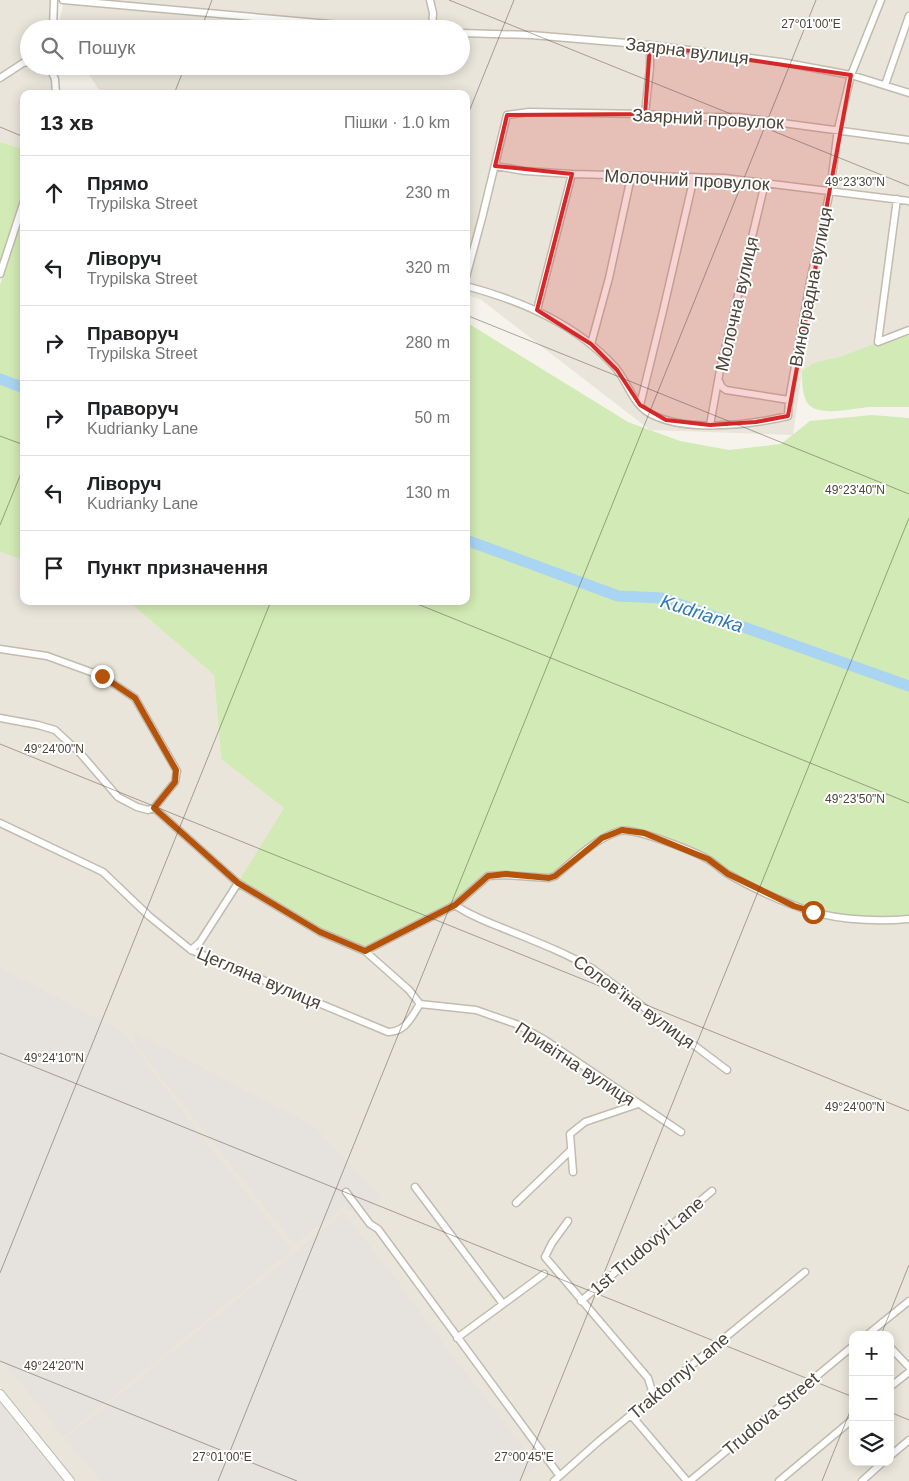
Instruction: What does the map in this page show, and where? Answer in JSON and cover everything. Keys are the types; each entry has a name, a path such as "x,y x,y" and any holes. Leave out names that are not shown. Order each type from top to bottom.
{"street":[{"path":"53,20 54,0"},
{"path":"63,0 286,20"},
{"path":"430,0 433,20"},
{"name":"Виноградна вулиця","path":"710,425 748,423 788,416 789,400 810,282 830,191 838,129 851,76 881,0"},
{"path":"885,85 909,16"},
{"name":"Заярна вулиця","path":"470,33 532,35 650,45 780,62 851,76 909,93"},
{"path":"645,114 650,67 650,45"},
{"path":"0,78 20,65"},
{"path":"53,75 56,90"},
{"name":"Заярний провулок","path":"495,166 507,115 529,112 746,118 909,140"},
{"path":"470,262 495,166"},
{"name":"Молочний провулок","path":"495,166 525,171 572,174 724,178 909,201"},
{"path":"537,310 572,174"},
{"path":"591,344 609,278 631,177"},
{"path":"640,405 694,177"},
{"name":"Молочна вулиця","path":"710,425 720,370 765,183"},
{"path":"897,199 878,342 909,330"},
{"path":"0,274 20,212"},
{"path":"470,287 537,310 570,329 591,344 617,370 640,405 647,412 666,420 710,425"},
{"path":"719,381 726,390 789,400"},
{"path":"0,648 48,656 102,676 135,698 176,770 175,782 154,808 148,810 136,807 118,797 80,753 55,730 38,724 0,718"},
{"path":"154,808 238,883 320,932 365,951 410,990 420,1004"},
{"name":"Цегляна вулиця","path":"0,823 103,872 149,916 190,950 388,1032 398,1032 420,1004"},
{"path":"365,951 455,905 488,876 506,874 549,878 555,876 602,838 622,830 644,833 708,859 728,874 794,906 813,912 845,918 883,921 909,919"},
{"path":"190,950 200,942 238,883"},
{"name":"Соловʼїна вулиця","path":"455,905 463,911 569,955 593,968 727,1070"},
{"name":"Привітна вулиця","path":"420,1004 476,1010 516,1024 545,1040 681,1132"},
{"path":"573,1172 570,1134 585,1122 638,1104"},
{"path":"516,1203 571,1150"},
{"path":"415,1187 503,1304"},
{"name":"1st Trudovyi Lane","path":"582,1301 712,1191"},
{"path":"346,1192 370,1224 378,1230 559,1475"},
{"path":"568,1221 552,1243 545,1257 648,1378 654,1397"},
{"name":"Traktornyi Lane","path":"554,1481 805,1272"},
{"path":"457,1338 544,1274"},
{"path":"872,1331 909,1300"},
{"name":"Trudova Street","path":"689,1481 849,1349"},
{"path":"894,1351 909,1367"},
{"path":"894,1385 909,1372"},
{"path":"0,1394 70,1481"},
{"path":"631,1415 689,1481"},
{"path":"779,1481 851,1421"},
{"path":"894,1453 909,1440"},
{"path":"862,1481 879,1466"}],"highlighted area":[{"path":"650,45 851,75 788,416 756,422 710,425 666,420 640,405 617,370 591,344 537,310 572,174 495,166 507,115 645,114"}],"shaded area":[{"path":"0,0 57,0 52,20 20,20 20,75 50,75 53,80 53,90 20,90 20,148 0,142"},
{"path":"64,0 909,0 909,330 842,356 813,363 802,371 793,435 650,430 480,299 470,296 470,90 99,90 89,75 470,75 470,20 60,20"},
{"path":"0,552 20,559 20,605 133,605 214,675 221,759 284,808 453,903 487,873 553,874 601,835 622,828 645,830 709,857 730,871 795,903 845,915 883,918 909,917 909,1481 75,1481 0,1387"},
{"path":"0,968 122,1031 210,1147 292,1250 63,1437 0,1357"},
{"path":"134,1032 314,1126 381,1197 363,1216 342,1208 294,1244 136,1046"},
{"path":"344,1213 538,1466 519,1481 101,1481 65,1439"},
{"path":"0,1398 66,1481 0,1481"}],"green space":[{"path":"0,142 20,148 20,204 0,265"},
{"path":"20,223 20,559 0,552 0,285"},
{"path":"470,324 628,422 680,441 729,450 781,444 810,421 872,415 909,418 909,917 883,918 845,915 814,909 795,903 730,871 709,857 645,830 622,828 601,835 553,874 487,873 453,903 365,948 321,930 239,881 284,808 221,759 214,675 133,605 470,605"},
{"path":"909,330 909,407 870,407 821,411 809,405 804,394 802,371 813,363 842,356"}],"waterway":[{"name":"Kudrianka","path":"0,379 20,386"},
{"name":"Kudrianka","path":"470,541 618,596 662,598 909,686"}],"route":[{"path":"102,676 135,698 176,770 175,782 154,808 238,883 320,932 365,951 455,905 488,876 506,874 549,878 555,876 602,838 622,830 644,833 708,859 728,874 794,906 813,912"}]}
